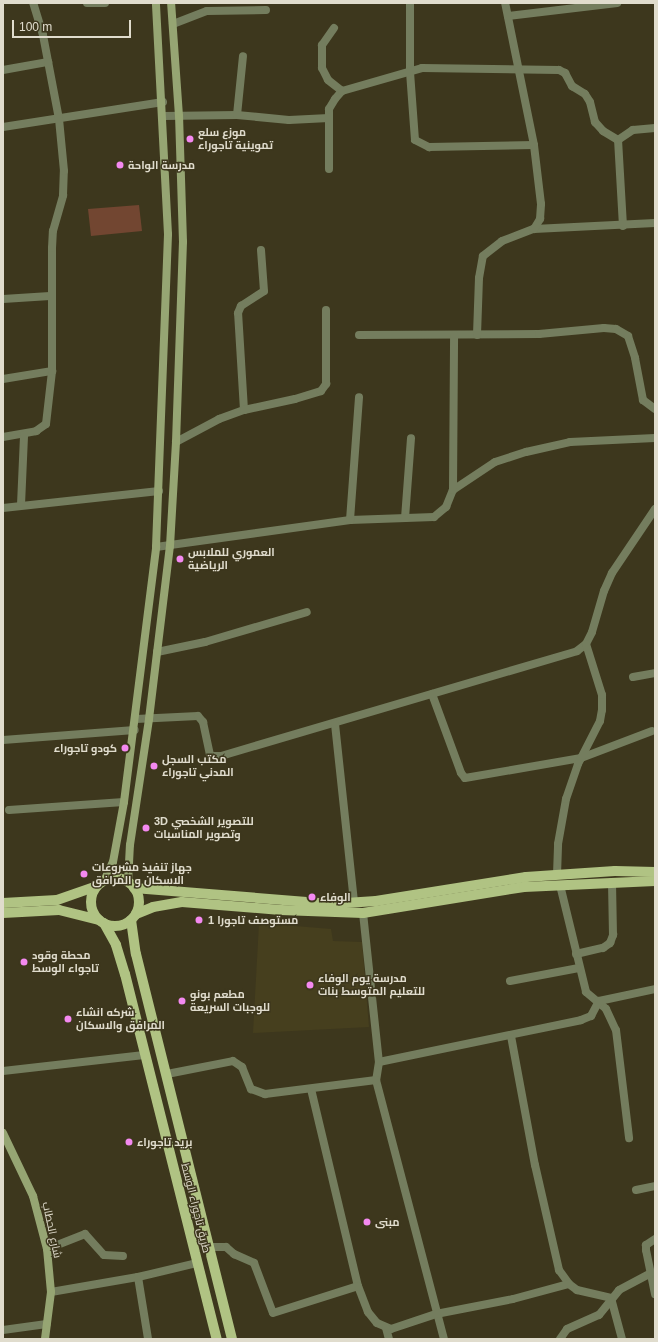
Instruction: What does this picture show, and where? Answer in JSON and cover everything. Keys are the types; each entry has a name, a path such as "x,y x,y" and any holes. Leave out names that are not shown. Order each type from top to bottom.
{"main road":[{"path":"101,922 92,908 91,900 113,862 135,730 156,547 168,272 164,116 156,3"},
{"path":"171,3 179,116 183,242 176,442 170,546 149,719 130,845 131,885 139,901 134,917 136,954 232,1339"},
{"path":"3,903 57,900 100,884 120,879 131,885 234,901 363,913 615,871 655,872"},
{"path":"3,913 59,910 118,926 153,907 182,902 234,901 331,904 526,877 612,882 655,881"},
{"name":"طريق تاجوراء الوسط","path":"101,922 116,945 124,968 144,1055 217,1339"},
{"name":"شارع الحطاب","path":"3,1133 33,1196 47,1249 51,1292 45,1339"}],"street":[{"path":"3,437 24,435 36,431 46,424 52,371 50,296 53,231 65,184 59,119 48,62 33,3"},
{"path":"88,3 105,3"},
{"path":"410,3 410,72 414,135 418,143 429,147 534,145"},
{"path":"505,3 517,68 534,145 541,204 540,219 534,229"},
{"path":"508,16 617,3"},
{"path":"172,24 207,11 266,10"},
{"path":"334,28 322,45 322,68 328,80 342,91"},
{"path":"237,115 243,56"},
{"path":"3,70 48,62"},
{"path":"329,169 329,118 331,103 342,91 422,68 552,69 565,73 572,86 585,94 590,102 595,122 618,140 623,226"},
{"path":"3,127 163,102"},
{"path":"164,116 237,115 289,120 329,118"},
{"path":"618,140 633,130 655,128"},
{"path":"477,335 479,278 484,256 502,241 534,229 623,226 655,223"},
{"path":"244,410 238,313 240,306 264,291 261,250"},
{"path":"3,299 50,296"},
{"path":"176,442 219,419 244,410 295,400 321,391 326,384 326,310"},
{"path":"359,335 539,334 604,328 623,331 632,344 643,400 655,408"},
{"path":"156,547 350,520 434,517 442,513 453,490 454,335"},
{"path":"3,379 52,371"},
{"path":"350,520 359,398"},
{"path":"21,505 24,435"},
{"path":"405,518 411,438"},
{"path":"453,490 495,462 526,452 570,442 655,438"},
{"path":"3,508 159,491"},
{"path":"629,1138 616,1030 610,1015 599,1002 591,999 586,992 559,880 558,844 566,799 581,758 600,721 602,710 602,695 586,644 612,573 655,509"},
{"path":"157,652 205,642 307,612"},
{"path":"136,720 198,716 203,722 208,752 213,757 335,724 432,694 565,656 586,644"},
{"path":"633,677 655,673"},
{"path":"432,694 461,773 465,778 581,758 652,731"},
{"path":"335,724 354,902"},
{"path":"3,740 135,730"},
{"path":"9,810 124,802"},
{"path":"576,954 603,948 610,943 613,935 612,882"},
{"path":"363,913 379,1062 376,1080 436,1314 444,1339"},
{"path":"510,981 579,968"},
{"path":"379,1062 511,1036 588,1017 599,1002 655,988"},
{"path":"511,1036 535,1164 559,1270 569,1284 584,1293 611,1298"},
{"path":"3,1071 144,1055"},
{"path":"167,1074 233,1061 242,1067 249,1086 259,1093 310,1089 376,1080"},
{"path":"310,1089 358,1286 368,1312 377,1323 391,1329 436,1314 513,1299 569,1284"},
{"path":"636,1190 655,1186"},
{"path":"47,1249 85,1234 104,1255 123,1256"},
{"path":"655,1239 646,1245 655,1294"},
{"path":"209,1247 226,1247 234,1254 254,1263 272,1313 358,1286"},
{"path":"51,1292 138,1277 197,1263"},
{"path":"560,1339 567,1329 599,1315 611,1298 619,1290 651,1273"},
{"path":"138,1277 148,1339"},
{"path":"611,1298 622,1339"},
{"path":"3,1330 47,1324"},
{"path":"386,1328 389,1339"}],"shaded area":[{"path":"139,205 142,231 91,236 88,209"},
{"name":"مدرسة يوم الوفاء للتعليم المتوسط بنات","path":"259,923 331,929 333,941 362,942 369,1027 253,1033"}],"place":[{"name":"موزع سلع تموينية تاجوراء","path":"190,139"},
{"name":"مدرسة الواحة","path":"120,165"},
{"name":"العموري للملابس الرياضية","path":"180,559"},
{"name":"كودو تاجوراء","path":"125,748"},
{"name":"مكتب السجل المدني تاجوراء","path":"154,766"},
{"name":"3D للتصوير الشخصي وتصوير المناسبات","path":"146,828"},
{"name":"جهاز تنفيذ مشروعات الاسكان و المرافق","path":"84,874"},
{"name":"الوفاء","path":"312,897"},
{"name":"مستوصف تاجورا 1","path":"199,920"},
{"name":"محطة وقود تاجواء الوسط","path":"24,962"},
{"name":"مدرسة يوم الوفاء للتعليم المتوسط بنات","path":"310,985"},
{"name":"مطعم بونو للوجبات السريعة","path":"182,1001"},
{"name":"شركه انشاء المرافق والاسكان","path":"68,1019"},
{"name":"بريد تاجوراء","path":"129,1142"},
{"name":"مبنى","path":"367,1222"}]}
